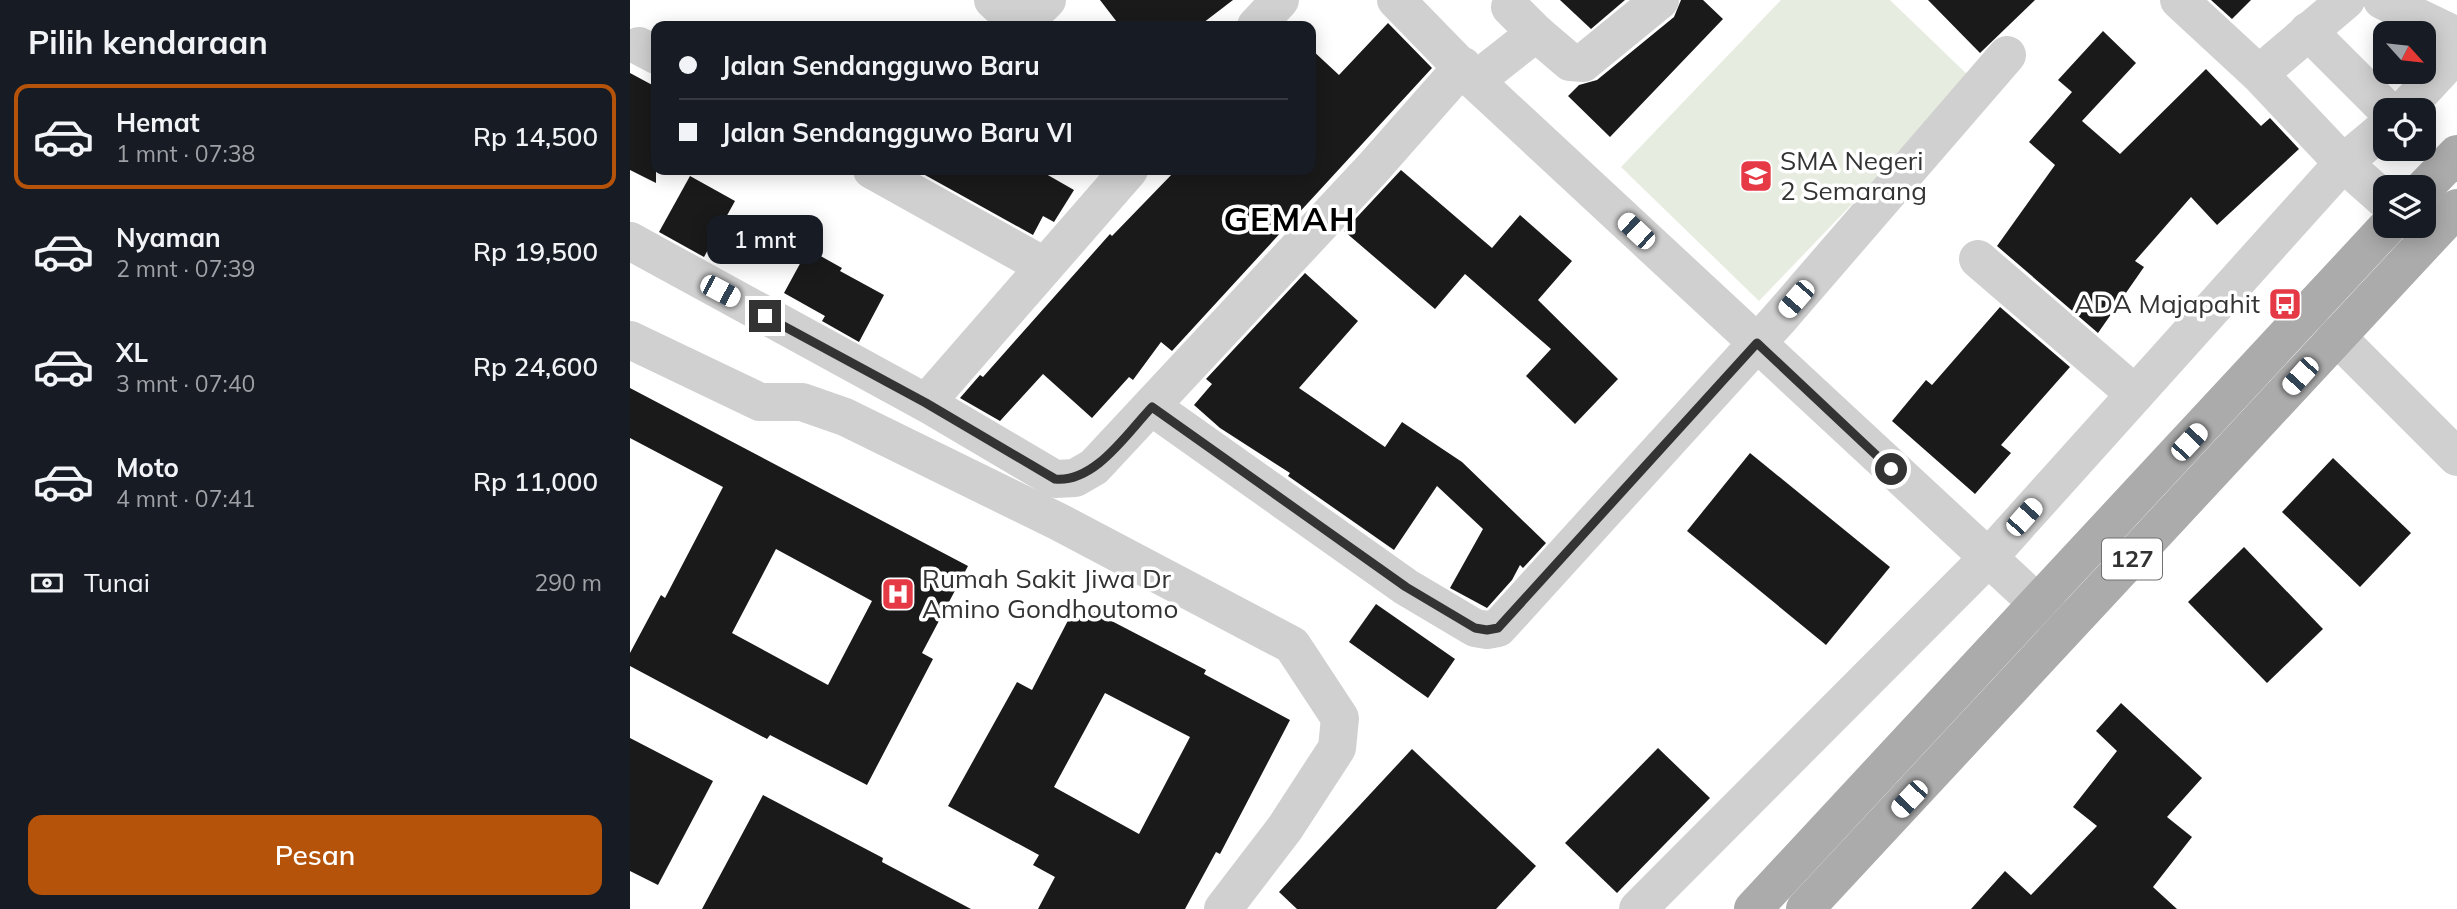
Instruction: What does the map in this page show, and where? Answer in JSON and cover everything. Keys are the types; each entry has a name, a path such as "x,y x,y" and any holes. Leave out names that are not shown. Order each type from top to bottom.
{"main road":[{"path":"2436,176 2457,154"},
{"name":"127","path":"1805,909 2457,208"},
{"name":"127","path":"1753,909 2377,238"}],"street":[{"path":"993,0 1008,15 1024,20 1030,18 1047,0"},
{"path":"1261,21 1280,0"},
{"path":"1396,0 1469,74 1987,559 2067,630"},
{"path":"630,241 926,403 1055,479 1075,478 1094,467 1373,168 1523,20 1570,62 1583,63 1660,0"},
{"path":"2179,0 2259,74 2343,163 2373,189"},
{"path":"2259,74 2346,0"},
{"path":"2382,0 2457,36"},
{"path":"2308,31 2375,98"},
{"path":"2415,98 2457,53"},
{"path":"1152,407 1406,587 1475,628 1498,628 1757,343 2007,55"},
{"path":"1638,909 1987,559 2343,163 2373,138"},
{"path":"881,175 1044,266"},
{"path":"926,403 1125,175"},
{"path":"1978,259 2135,394"},
{"path":"2336,336 2457,457"},
{"path":"630,340 760,402 802,402 845,417 1059,522 1292,645 1340,718 1337,748 1285,828 1223,909"}],"shaded area":[{"path":"1781,0 1890,0 1972,79 1759,301 1621,167"}],"building":[{"path":"1100,0 1233,0 1206,21 1116,21"},
{"path":"1560,0 1625,0 1591,29"},
{"path":"1681,0 1703,0 1723,19 1610,137 1568,96 1579,85 1597,80 1674,17"},
{"path":"1928,0 2035,0 1980,53"},
{"path":"2211,0 2251,0 2232,19"},
{"path":"1388,23 1432,68 1172,351 1161,342 1133,380 1129,377 1092,418 1043,374 1000,421 960,398 980,375 983,377 1110,234 1112,236 1171,175 1316,175 1316,54 1339,75"},
{"path":"2103,31 2136,63 2082,121 2120,154 2206,69 2261,126 2270,118 2299,149 2217,225 2191,197 2135,261 2144,267 2098,333 1997,246 2055,165 2029,142 2072,92 2058,80"},
{"path":"630,73 651,84 651,175 656,175 656,183 630,170"},
{"path":"1401,170 1492,248 1520,215 1572,261 1538,300 1618,379 1575,424 1526,376 1551,349 1465,274 1435,309 1344,231"},
{"path":"925,175 1048,175 1074,190 1054,222 1043,216 1033,235"},
{"path":"690,176 735,201 704,257 659,232"},
{"path":"808,249 842,268 840,271 884,295 859,342 822,321 825,316 784,293"},
{"path":"1305,273 1358,321 1299,388 1385,447 1402,422 1462,462 1546,543 1523,568 1520,565 1512,580 1487,608 1450,588 1483,529 1437,486 1394,550 1288,476 1290,473 1220,428 1194,405 1212,384 1206,379"},
{"path":"2000,307 2070,367 2001,445 2011,453 1975,494 1892,421 1926,380 1932,385"},
{"path":"630,388 968,566 922,653 933,659 867,785 770,735 767,739 630,666 630,653 661,595 665,598 723,487 630,438","holes":["776,549 872,601 828,685 732,633"]},
{"path":"1750,453 1890,567 1826,645 1687,531"},
{"path":"2333,458 2411,533 2360,587 2282,512"},
{"path":"2244,547 2323,629 2267,683 2188,602"},
{"path":"1077,603 1206,670 1204,674 1290,720 1220,854 1216,852 1185,909 1038,909 1055,877 1033,865 1039,855 948,806 1017,682 1032,690","holes":["1105,693 1190,737 1139,834 1054,787"]},
{"path":"1376,604 1455,659 1428,698 1349,642"},
{"path":"2121,703 2202,778 2167,817 2192,837 2153,887 2177,909 1971,909 2005,871 2031,895 2097,826 2073,807 2117,751 2096,731"},
{"path":"630,738 713,781 658,885 630,871"},
{"path":"1658,748 1710,798 1617,893 1565,843"},
{"path":"1412,749 1536,866 1496,909 1297,909 1279,892"},
{"path":"763,795 883,858 882,862 971,909 702,909"}],"place":[{"name":"SMA Negeri 2 Semarang","path":"1756,176"},
{"name":"ADA Majapahit","path":"2285,304"},
{"name":"Rumah Sakit Jiwa Dr Amino Gondhoutomo","path":"898,594"}],"district":[{"name":"GEMAH","path":"1290,219"}],"route":[{"path":"765,316 926,403 993,445 1055,479 1075,478 1094,467 1152,407 1406,587 1475,628 1487,630 1498,628 1757,343 1891,469"}]}
